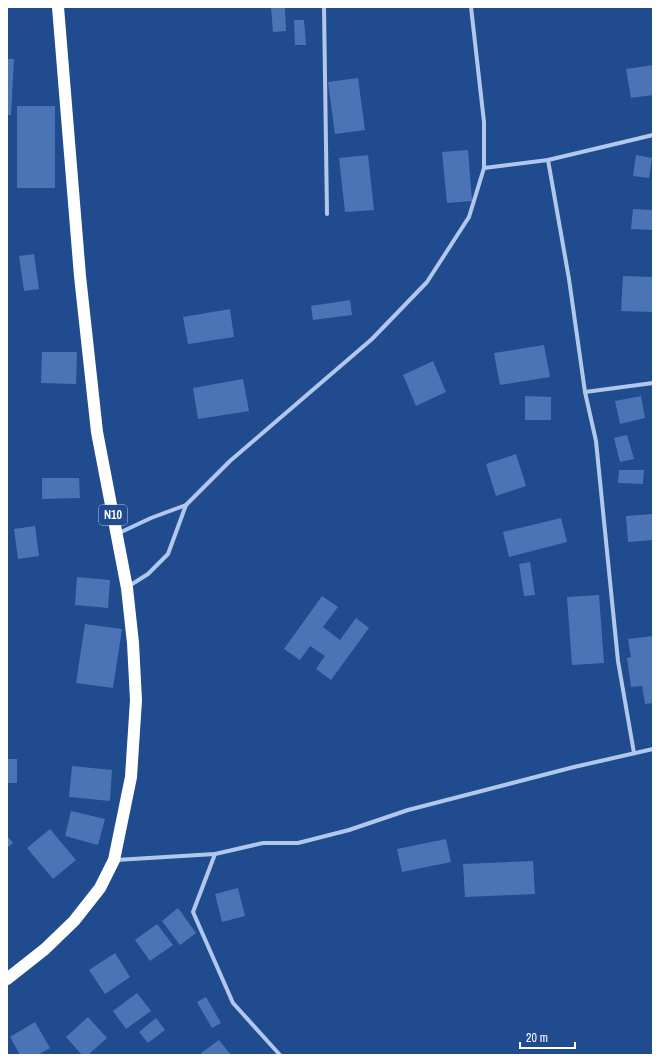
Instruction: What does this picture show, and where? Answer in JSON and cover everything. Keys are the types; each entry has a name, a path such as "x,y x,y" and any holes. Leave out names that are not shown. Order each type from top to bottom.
{"highway":[{"name":"N10","path":"7,979 45,949 74,922 100,888 114,860 131,777 136,700 133,643 127,588 95,416 80,276 58,7"}],"street":[{"path":"324,7 327,214"},
{"path":"117,534 151,518 186,505 230,461 372,339 427,282 469,217 484,168 484,122 471,7"},
{"path":"484,168 548,160 653,135"},
{"path":"548,160 569,279 585,392 596,441 618,661 634,753"},
{"path":"585,392 653,383"},
{"path":"127,588 148,574 168,554 186,505"},
{"path":"114,860 215,854 263,843 298,843 349,830 408,810 574,767 653,749"},
{"path":"215,854 193,912 233,1003 280,1055"}],"building":[{"path":"271,7 285,7 286,31 273,32"},
{"path":"294,20 304,20 306,45 295,45"},
{"path":"7,59 14,59 11,115 7,115"},
{"path":"653,65 653,95 631,98 626,69"},
{"path":"358,78 365,130 335,134 328,82"},
{"path":"17,106 55,106 55,188 17,188"},
{"path":"468,150 472,201 447,203 442,152"},
{"path":"368,155 374,210 345,212 339,158"},
{"path":"636,155 652,158 649,178 633,176"},
{"path":"633,209 653,210 652,230 631,229"},
{"path":"34,254 39,289 24,291 19,256"},
{"path":"623,276 653,277 653,312 621,311"},
{"path":"350,300 352,315 313,320 311,306"},
{"path":"230,309 234,337 188,344 183,317"},
{"path":"544,345 550,377 500,385 494,353"},
{"path":"42,352 77,352 76,384 41,383"},
{"path":"433,361 446,392 416,406 403,375"},
{"path":"243,379 249,411 198,419 193,388"},
{"path":"525,396 551,397 551,420 525,420"},
{"path":"641,396 645,418 620,424 615,401"},
{"path":"627,435 634,459 620,462 614,438"},
{"path":"516,454 526,486 496,496 486,464"},
{"path":"619,470 644,470 643,484 618,483"},
{"path":"42,478 79,478 80,498 42,499"},
{"path":"653,514 653,540 628,542 626,516"},
{"path":"561,518 567,542 509,557 503,532"},
{"path":"35,526 39,556 18,559 14,529"},
{"path":"530,562 535,595 524,596 519,564"},
{"path":"77,577 110,580 108,608 75,605"},
{"path":"599,595 604,663 572,665 567,597"},
{"path":"322,596 338,607 323,627 340,640 356,618 369,628 331,680 316,669 325,656 310,646 300,660 284,649"},
{"path":"85,624 122,629 113,688 76,683"},
{"path":"653,636 653,703 645,704 642,686 631,687 627,658 631,657 628,639"},
{"path":"7,759 17,759 17,783 7,783"},
{"path":"72,766 112,770 110,801 69,797"},
{"path":"71,811 105,819 98,845 65,836"},
{"path":"50,829 76,860 53,879 27,848"},
{"path":"7,836 13,843 7,848"},
{"path":"446,839 451,862 402,872 397,849"},
{"path":"533,861 535,894 465,897 463,864"},
{"path":"238,888 245,916 222,922 215,894"},
{"path":"178,908 196,933 180,945 162,921"},
{"path":"157,924 173,945 150,961 135,940"},
{"path":"115,953 130,977 105,994 89,970"},
{"path":"137,993 151,1011 126,1029 113,1011"},
{"path":"206,997 221,1023 212,1028 197,1002"},
{"path":"88,1017 107,1038 88,1055 82,1055 66,1037"},
{"path":"156,1018 165,1030 148,1043 139,1032"},
{"path":"35,1022 50,1048 38,1055 20,1055 10,1037"},
{"path":"219,1040 231,1055 202,1055 201,1053"}]}
